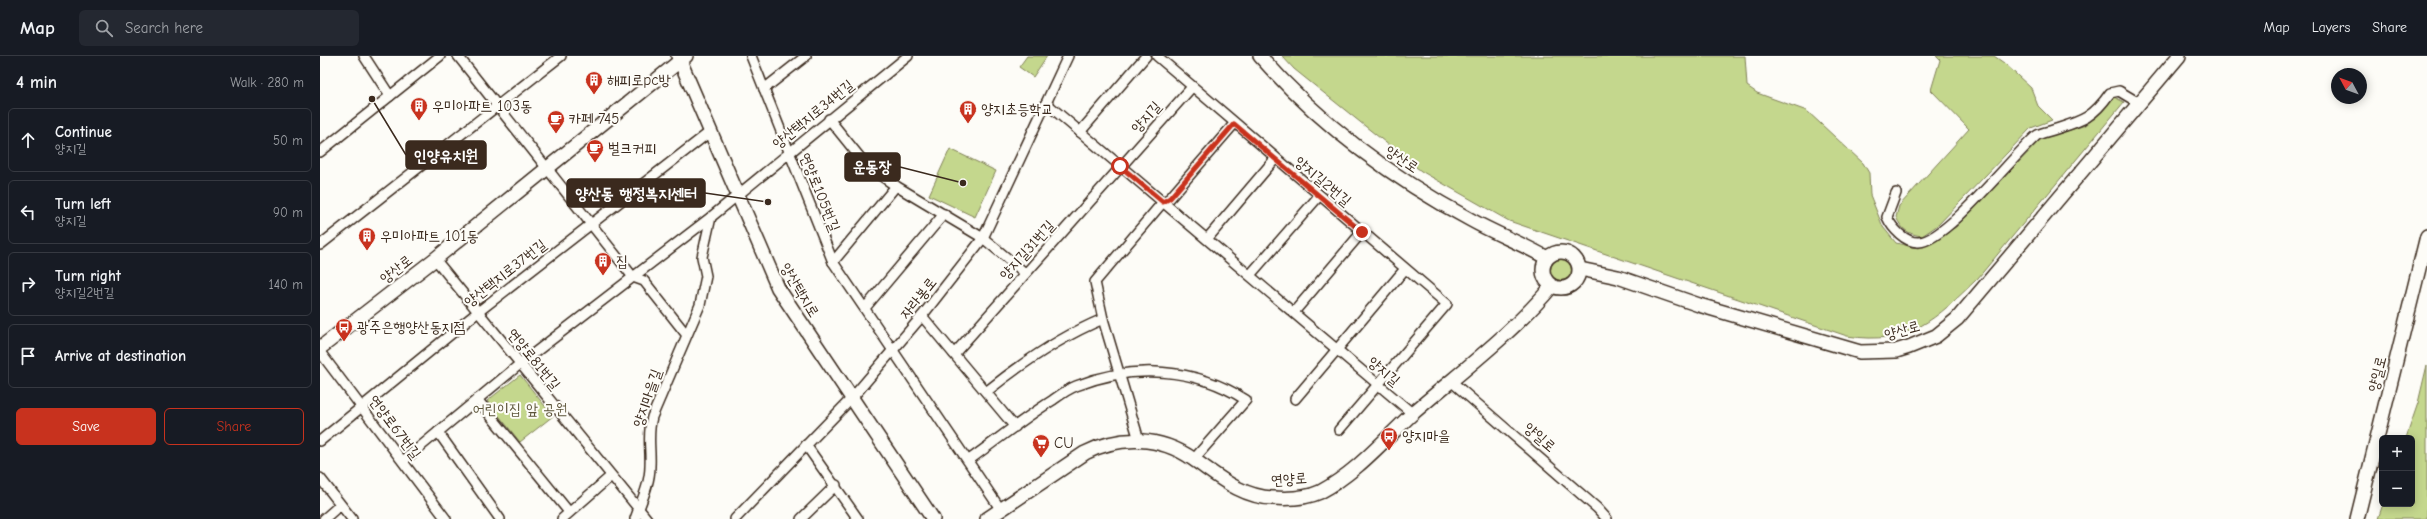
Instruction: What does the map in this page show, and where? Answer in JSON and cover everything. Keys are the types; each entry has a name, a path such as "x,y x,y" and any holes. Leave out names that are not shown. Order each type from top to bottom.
{"street":[{"path":"364,56 390,96"},
{"path":"320,152 440,56"},
{"path":"458,56 633,277 644,281 686,334"},
{"path":"320,245 498,107 561,56"},
{"name":"연양로105번길","path":"751,56 833,262 865,308 892,351 969,460 1001,510"},
{"path":"764,89 806,56"},
{"name":"양산택지로34번길","path":"403,461 520,364 711,217 737,194 908,56"},
{"name":"자라봉로","path":"735,519 852,398 922,316 983,238 1068,56"},
{"path":"1080,132 1146,56"},
{"name":"양지길2번길","path":"1157,56 1234,124 1447,304 1378,384"},
{"name":"양산로","path":"1260,56 1336,130 1404,181 1472,221 1548,258"},
{"name":"양산로","path":"1580,269 1618,277 1706,307 1838,347 1874,353 1909,347 1936,336 1957,318 2179,56"},
{"name":"양산로","path":"320,348 435,259 681,58"},
{"name":"양산택지로","path":"681,58 737,194 782,295 933,519"},
{"name":"양지길","path":"1120,166 1192,86"},
{"path":"1896,194 1887,217 1892,226 1906,238 1919,242 1940,233 2037,135 2086,119 2102,105 2110,94 2119,91 2139,103"},
{"name":"양지길","path":"1046,103 1413,414"},
{"path":"830,119 867,166 896,186 983,238 1025,273"},
{"path":"1139,440 1121,374 1103,319 1095,282 1163,202 1170,198 1234,124"},
{"name":"양산택지로37번길","path":"320,441 478,312 711,131"},
{"path":"1207,239 1276,159"},
{"name":"양지길31번길","path":"954,354 1120,166"},
{"name":"연양로105번길","path":"833,262 896,186"},
{"path":"1250,276 1319,196"},
{"path":"865,308 944,214"},
{"name":"양지마을길","path":"635,519 648,481 650,466 648,443 650,425 686,334 700,305 704,290 706,276 702,257 711,217"},
{"path":"1294,312 1362,232"},
{"name":"양일로","path":"2357,519 2427,236"},
{"path":"1558,252 1569,253 1576,258 1580,269 1579,276 1572,285 1560,288 1552,286 1545,279 1543,273 1543,266 1548,258 1558,252"},
{"name":"연양로81번길","path":"435,259 647,519"},
{"path":"1295,398 1406,268"},
{"name":"연양로","path":"987,519 1072,461 1096,447 1115,441 1139,440 1164,445 1194,459 1233,487 1249,494 1272,498 1307,496 1335,483 1358,466 1413,414 1535,307 1552,286"},
{"path":"922,316 1015,426"},
{"path":"986,392 1044,350 1079,329 1103,319"},
{"name":"연양로67번길","path":"320,352 446,519"},
{"path":"969,460 1015,426 1076,386 1135,371 1182,374 1224,387 1246,400 1194,459"},
{"name":"양일로","path":"1451,381 1597,508 1607,519"},
{"path":"1340,430 1378,384"},
{"path":"477,399 569,512"},
{"path":"438,432 500,519"},
{"path":"806,445 836,485 858,519"},
{"path":"562,519 612,476"},
{"path":"320,478 352,519"},
{"path":"801,519 836,485"},
{"path":"324,519 340,505"}],"green space":[{"path":"1027,56 1047,56 1033,77 1019,67"},
{"path":"1282,56 1745,56 1747,86 1757,93 1807,111 1863,163 1869,173 1870,195 1883,227 1896,243 1918,248 1956,227 2041,139 2086,125 2102,111 2112,96 2124,102 1978,278 1949,306 1935,317 1905,333 1888,337 1869,338 1847,336 1509,221 1421,171 1294,69"},
{"path":"1936,56 1994,56 2004,63 2031,88 2038,106 2052,120 2031,128 1938,225 1922,236 1909,233 1903,228 1896,217 1899,206 1969,129 1931,90 1940,60"},
{"path":"950,149 996,171 975,217 929,195"},
{"path":"1560,257 1569,261 1573,270 1569,279 1560,283 1551,279 1547,270 1551,261"},
{"path":"2427,365 2427,519 2378,519 2382,507 2415,507 2415,435 2407,435 2418,403"},
{"name":"어린이집 앞 공원","path":"520,375 553,416 520,442 487,401"}],"place":[{"name":"해피로pc방","path":"594,95"},
{"name":"인양유치원","path":"372,99"},
{"name":"우미아파트 103동","path":"419,121"},
{"name":"양지초등학교","path":"968,124"},
{"name":"카페 745","path":"556,134"},
{"name":"벌크커피","path":"595,163"},
{"name":"운동장","path":"963,183"},
{"name":"양산동 행정복지센터","path":"768,202"},
{"name":"우미아파트 101동","path":"367,251"},
{"name":"집","path":"603,276"},
{"name":"광주은행양산동지점","path":"344,342"},
{"name":"양지마을","path":"1389,451"},
{"name":"CU","path":"1041,458"}],"route":[{"path":"1120,166 1163,202 1170,198 1234,124 1362,232"}]}
